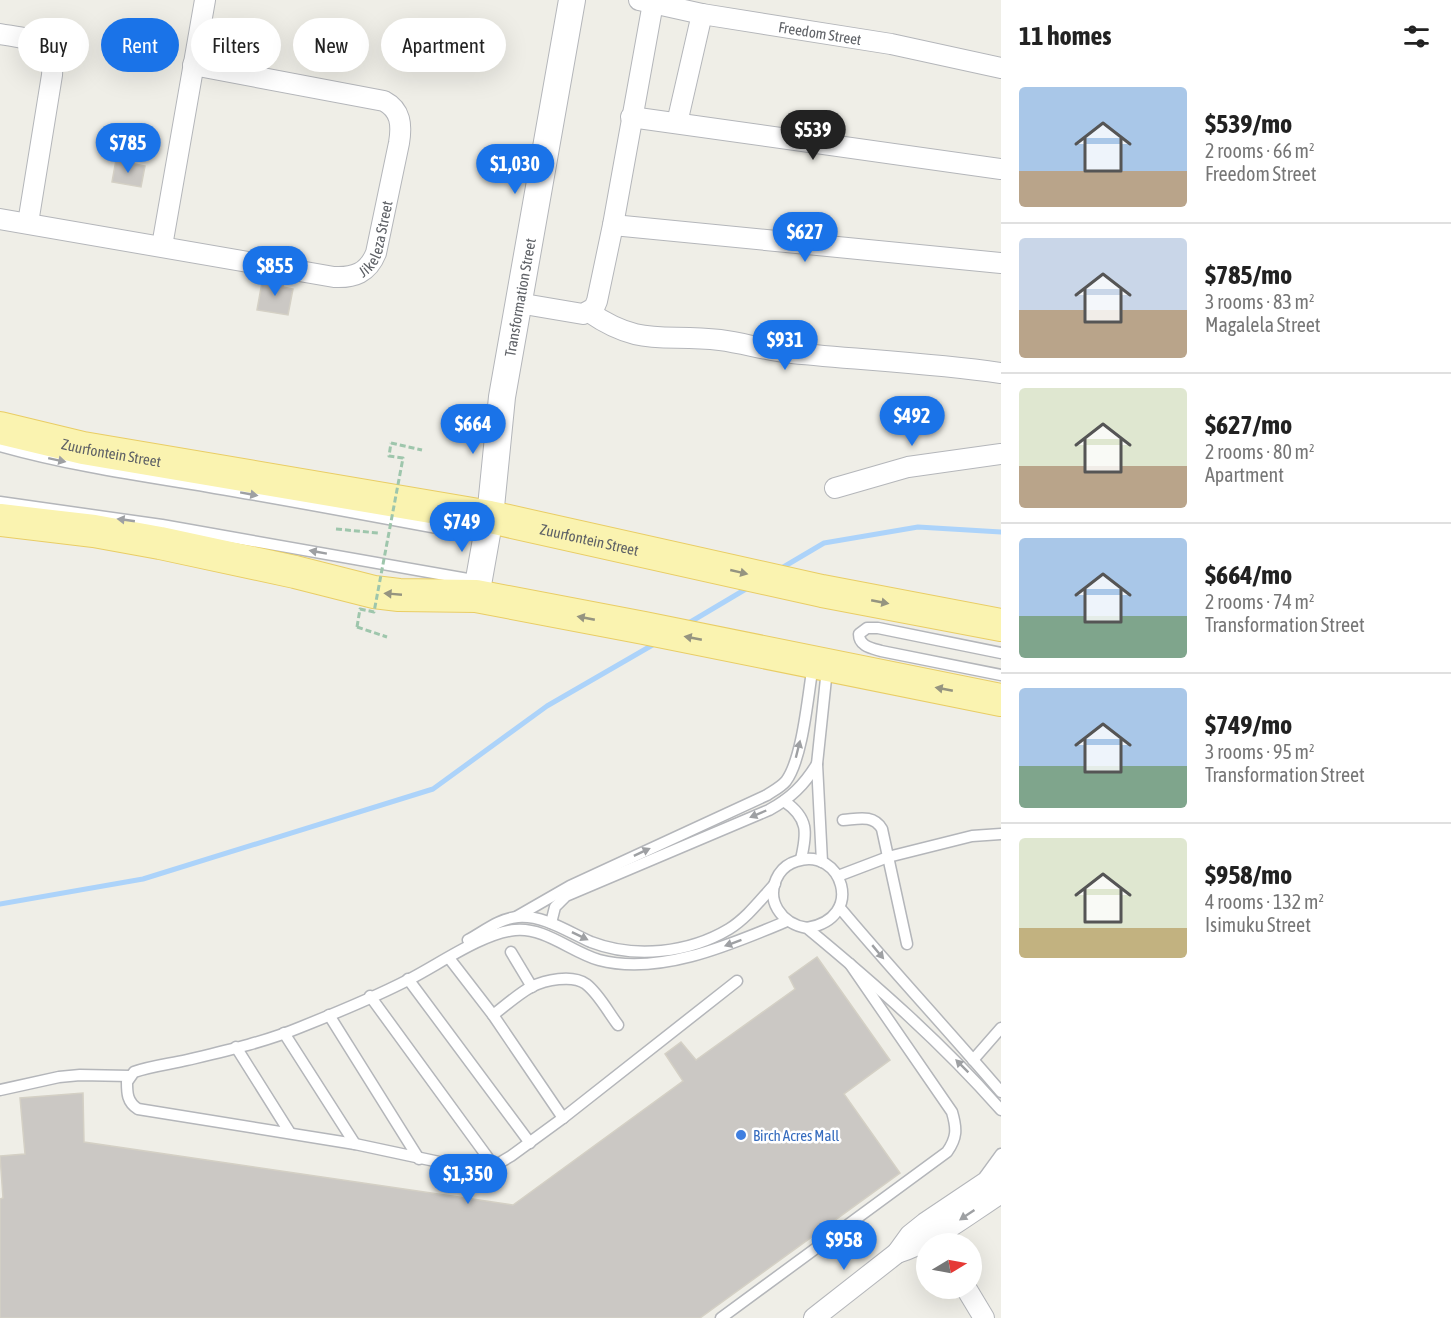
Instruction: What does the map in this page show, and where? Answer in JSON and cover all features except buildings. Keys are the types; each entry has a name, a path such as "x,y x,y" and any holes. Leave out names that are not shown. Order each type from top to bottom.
{"main road":[{"name":"Zuurfontein Street","path":"0,428 83,448 488,527 681,560 822,591 1001,625"},
{"path":"0,520 93,531 160,543 295,572 374,592 399,595 478,588 644,628 1001,700"}],"street":[{"path":"202,18 205,0"},
{"name":"Transformation Street","path":"478,588 488,527 502,397 572,0"},
{"path":"589,312 597,301 613,225 631,117 646,2"},
{"name":"Freedom Street","path":"646,2 702,14 891,44 1001,68"},
{"path":"677,123 702,14"},
{"path":"0,34 34,41 48,50 52,57 52,75 28,223"},
{"path":"162,246 192,72"},
{"name":"Jikeleza Street","path":"0,219 334,277 354,276 363,272 373,261 376,253 399,143 400,124 396,110 384,101 230,72"},
{"path":"631,117 1001,169"},
{"path":"613,225 1001,263"},
{"path":"518,303 575,314 589,312 628,334 648,338 721,340 789,353 914,362 1001,373"},
{"path":"835,488 908,467 1001,454"},
{"path":"934,1233 973,1190 1001,1172"},
{"path":"935,1233 1001,1193"},
{"path":"814,1318 897,1253 916,1247"},
{"path":"973,1299 984,1318"}],"lane":[{"path":"0,446 117,473 488,527"},
{"path":"0,502 162,525 478,588"},
{"path":"1001,652 873,627 862,630 859,634 866,647 1001,675"},
{"path":"820,664 817,764 822,861"},
{"path":"435,965 440,956 570,886 767,795 777,788 786,780 797,755 820,664"},
{"path":"551,923 555,907 566,896 769,810 802,787 817,764"},
{"path":"784,801 797,811 804,824 805,835 801,859"},
{"path":"843,820 871,818 878,822 882,829 908,944"},
{"path":"838,876 888,857 972,836 1001,834"},
{"path":"516,917 551,923 606,946 640,952 660,952 698,942 730,928 775,884 784,868 801,859 822,861 831,867 842,886 843,897 840,908 832,919 820,926 807,928 797,926 787,921 775,904 773,894 775,884"},
{"path":"840,908 1001,1092"},
{"path":"737,981 563,1118 494,1166 472,1168 354,1144 138,1109 133,1106 128,1097 126,1082 130,1076 139,1071 284,1033 408,980 475,944 501,933 515,930 531,931 548,936 574,950 600,960 658,962 709,952 787,921"},
{"path":"807,928 932,1036 1001,1110"},
{"path":"511,952 532,987"},
{"path":"449,958 493,1015 563,1118"},
{"path":"721,1318 947,1152 955,1140 957,1127 952,1112 850,964"},
{"path":"493,1015 532,987 548,982 576,979 593,992 618,1025"},
{"path":"408,980 530,1143"},
{"path":"370,996 494,1166"},
{"path":"329,1015 419,1159"},
{"path":"973,1060 1001,1028"},
{"path":"284,1033 354,1144"},
{"path":"236,1047 290,1133"},
{"path":"0,1090 60,1077 130,1076"},
{"path":"973,1190 1001,1154"}],"path":[{"path":"387,637 357,627 360,609 374,612 403,458 389,456 391,443 423,450"},
{"path":"336,529 388,535"}],"waterway":[{"path":"780,569 824,543 918,527 1001,532"},
{"path":"687,624 751,586"},
{"path":"0,904 143,879 433,789 547,706 656,643"}],"place":[{"name":"Birch Acres Mall","path":"741,1135"}]}
